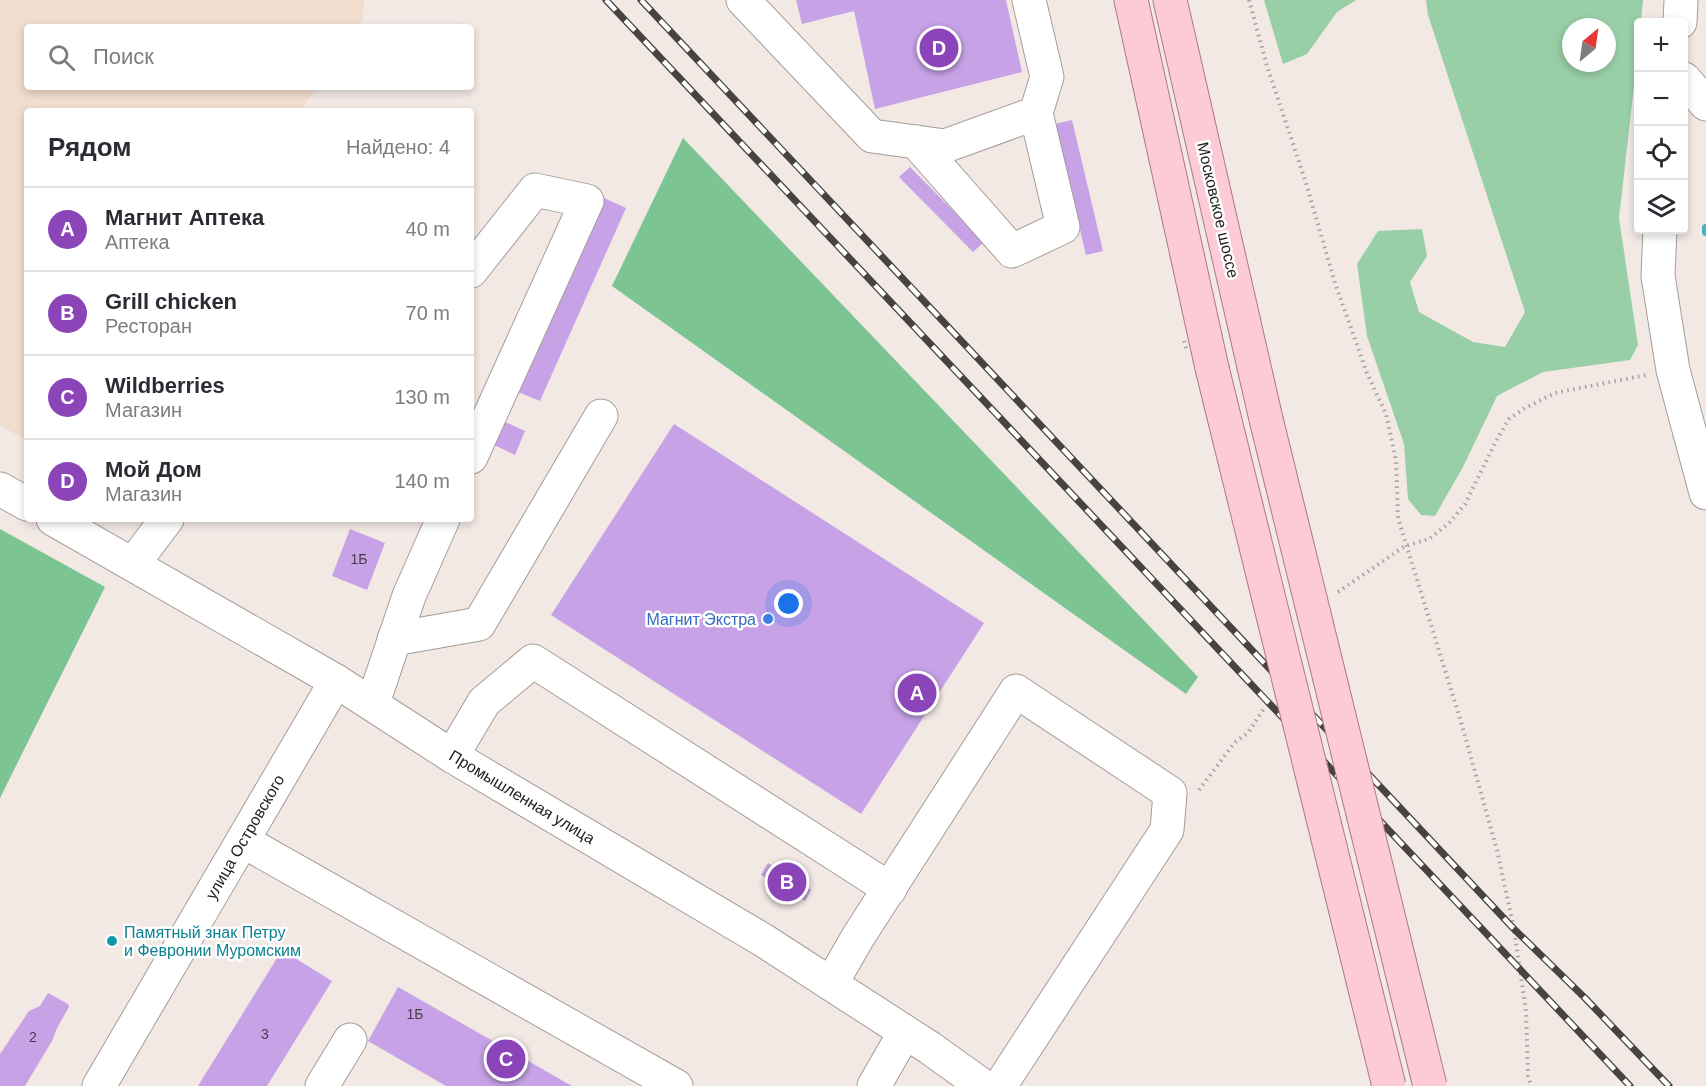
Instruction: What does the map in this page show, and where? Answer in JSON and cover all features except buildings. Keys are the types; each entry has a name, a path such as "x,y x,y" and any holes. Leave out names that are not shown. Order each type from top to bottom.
{"main road":[{"path":"1131,0 1212,368 1389,1086"},
{"name":"Московское шоссе","path":"1170,0 1266,419 1430,1086"}],"street":[{"path":"743,0 872,136 945,146 1036,113"},
{"path":"916,142 1012,251 1063,227 1036,113 1047,77 1029,0"},
{"path":"1680,18 1681,0"},
{"path":"1688,85 1706,104"},
{"path":"474,267 535,190 587,201 474,450"},
{"path":"1660,234 1658,276 1673,370 1704,477"},
{"path":"394,639 479,624 601,416"},
{"path":"0,489 24,502"},
{"name":"Промышленная улица","path":"58,522 336,681 452,756 763,940 905,1032 983,1086"},
{"path":"132,564 165,522"},
{"path":"373,704 409,596 442,522"},
{"path":"452,756 484,702 533,661 890,889"},
{"name":"улица Островского","path":"99,1086 336,681"},
{"path":"831,984 1016,691 1170,793 1167,830 1000,1086"},
{"path":"243,841 676,1086"},
{"path":"874,1086 905,1032"},
{"path":"322,1086 350,1041"}],"path":[{"path":"1249,0 1267,66 1306,183 1335,283 1367,373 1386,414 1395,460 1398,518 1461,722 1497,850 1514,929 1526,1011 1528,1076 1531,1086"},
{"path":"1406,546 1429,539 1449,523 1465,504 1509,419 1525,408 1555,393 1673,370"}],"shaded area":[{"path":"0,0 364,0 363,19 359,24 24,24 24,90 315,90 302,108 24,108 24,439 0,425"}],"green space":[{"path":"1264,0 1356,0 1337,12 1307,54 1283,64"},
{"path":"1426,0 1643,0 1641,18 1634,18 1634,86 1619,218 1638,345 1630,360 1543,372 1497,396 1463,467 1435,516 1421,515 1408,499 1404,444 1367,336 1357,264 1378,231 1422,229 1427,256 1410,282 1419,312 1473,342 1505,347 1525,312 1428,15"},
{"path":"683,138 1198,677 1186,694 612,286"},
{"path":"0,529 105,587 0,798"}],"railway":[{"path":"606,0 1630,1086"},
{"path":"641,0 1514,929 1585,998 1669,1086"}],"place":[{"name":"Мой Дом","path":"939,48"},
{"name":"Магнит Экстра","path":"768,619"},
{"name":"Магнит Аптека","path":"917,693"},
{"name":"Grill chicken","path":"787,882"},
{"name":"Памятный знак Петру и Февронии Муромским","path":"112,941"},
{"name":"Wildberries","path":"506,1059"}]}
